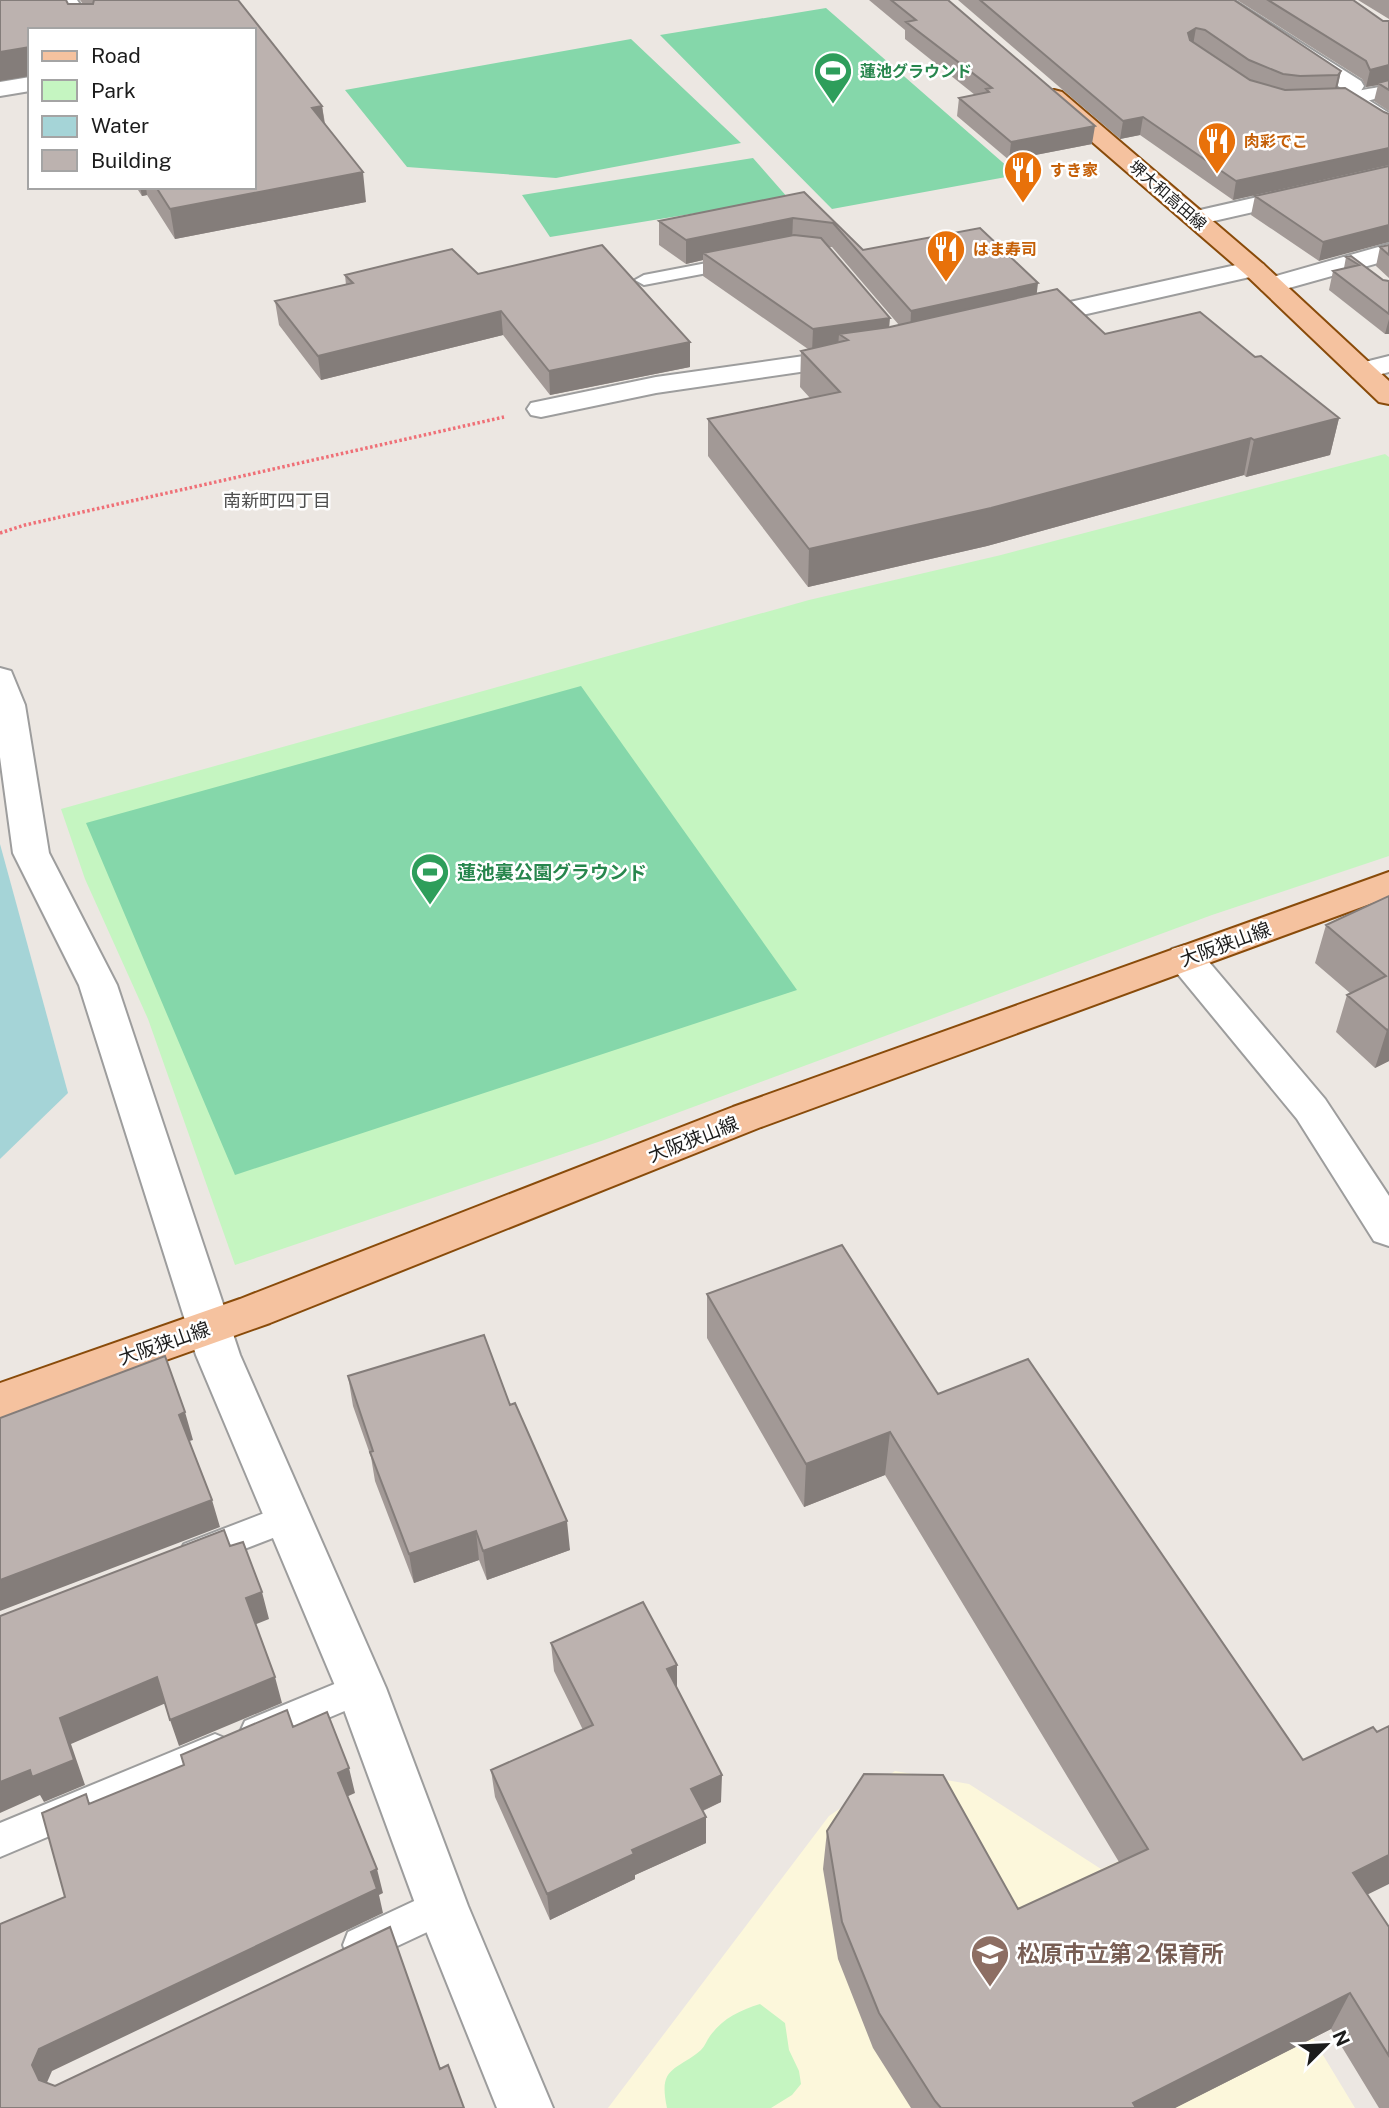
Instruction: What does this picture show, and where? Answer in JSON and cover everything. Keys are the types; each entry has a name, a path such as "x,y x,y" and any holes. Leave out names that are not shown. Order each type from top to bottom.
{"main road":[{"name":"堺大和高田線","path":"1035,81 1262,277 1376,368 1389,396"},
{"name":"大阪狭山線","path":"0,1401 208,1328 747,1118 1389,884"}],"street":[{"path":"67,0 86,28"},
{"path":"1219,0 1353,86 1346,96 1389,123"},
{"path":"0,89 28,84"},
{"path":"1196,218 1389,174"},
{"path":"999,326 1350,262 1389,252"},
{"path":"1350,262 1379,285"},
{"path":"541,409 656,385 874,354"},
{"path":"0,678 9,705 31,853 98,985 208,1328 361,1688 442,1906 525,2108"},
{"path":"1185,958 1311,1109 1389,1230"}],"lane":[{"path":"1313,100 1350,99 1389,90"},
{"path":"644,280 753,259"},
{"path":"163,1566 288,1518"},
{"path":"0,1840 361,1688"},
{"path":"330,1960 442,1906"}],"path":[{"path":"0,533 64,516 541,409"}],"shaded area":[{"name":"松原市立第２保育所","path":"895,1771 969,1784 1101,1869 1187,1830 1355,2108 608,2108 829,1816"}],"green space":[{"name":"蓮池グラウンド","path":"826,8 1017,175 832,209 660,35"},
{"path":"631,39 741,143 556,178 407,167 345,90"},
{"path":"753,158 788,198 550,237 522,195"},
{"path":"1385,454 1389,457 1389,856 1212,915 604,1140 235,1265 148,1019 85,879 61,809 809,600 1001,555"},
{"name":"蓮池裏公園グラウンド","path":"581,686 797,990 235,1175 86,823"},
{"path":"760,2004 785,2023 789,2050 799,2071 801,2084 792,2095 771,2108 667,2108 665,2084 671,2071 701,2050 726,2020"}],"water":[{"path":"0,844 68,1093 0,1159"}],"building":[{"path":"0,0 66,0 68,4 93,4 94,0 238,0 322,106 312,108 363,172 170,209 157,189 256,189 256,28 28,28 28,47 0,52"},
{"path":"891,0 948,0 1095,126 1011,142 959,98 989,92 986,89 992,88 906,22 916,20"},
{"path":"980,0 1234,0 1341,71 1338,75 1283,74 1249,60 1205,30 1196,28 1188,33 1190,40 1250,80 1285,90 1345,88 1389,114 1389,148 1236,181 1143,117 1123,121"},
{"path":"1268,0 1353,0 1383,21 1389,21 1389,65 1370,70 1366,61"},
{"path":"1389,80 1389,90 1378,83"},
{"path":"1389,166 1389,225 1323,242 1255,196"},
{"path":"804,192 863,250 980,228 1038,283 911,311 833,223 793,218 686,240 659,221"},
{"path":"794,235 821,238 890,318 813,329 703,253"},
{"path":"602,245 690,342 549,371 501,311 318,356 275,301 353,283 345,275 452,249 478,274"},
{"path":"1389,245 1389,255 1380,247"},
{"path":"1351,256 1383,280 1389,281 1389,314 1333,271 1359,265 1346,257"},
{"path":"1057,289 1105,334 1200,312 1255,357 1261,356 1339,418 1254,440 1251,438 991,508 809,549 708,419 840,392 801,351 848,340 839,334 890,327"},
{"path":"1389,896 1387,1030 1347,995 1386,976 1326,925"},
{"path":"842,1245 938,1394 1028,1359 1303,1760 1373,1727 1377,1732 1389,1726 1389,1855 1353,1873 1389,1927 1389,2056 1350,1993 1133,2103 1136,2108 941,2108 935,2101 879,2013 842,1922 827,1831 864,1774 943,1775 1018,1909 1148,1849 890,1432 806,1464 707,1294"},
{"path":"484,1335 510,1405 515,1403 567,1521 483,1551 476,1531 409,1554 370,1452 373,1451 348,1376"},
{"path":"165,1356 185,1412 179,1415 212,1500 0,1580 0,1418"},
{"path":"224,1530 230,1546 243,1542 262,1592 246,1598 275,1677 170,1720 157,1677 60,1718 74,1760 32,1777 30,1770 0,1782 0,1616"},
{"path":"643,1602 677,1665 667,1669 722,1775 691,1789 706,1817 632,1850 634,1854 547,1894 491,1770 593,1725 551,1643"},
{"path":"287,1710 293,1727 327,1712 349,1768 338,1773 377,1869 371,1872 377,1889 39,2049 32,2065 39,2080 55,2086 390,1927 440,2069 448,2065 464,2108 0,2108 0,1924 65,1897 42,1813 86,1794 89,1804 184,1765 181,1755"}],"place":[{"name":"蓮池グラウンド","path":"833,105"},
{"name":"肉彩でこ","path":"1217,175"},
{"name":"すき家","path":"1023,204"},
{"name":"はま寿司","path":"946,283"},
{"name":"蓮池裏公園グラウンド","path":"430,906"},
{"name":"松原市立第２保育所","path":"990,1988"}],"district":[{"name":"南新町四丁目","path":"277,501"}]}
